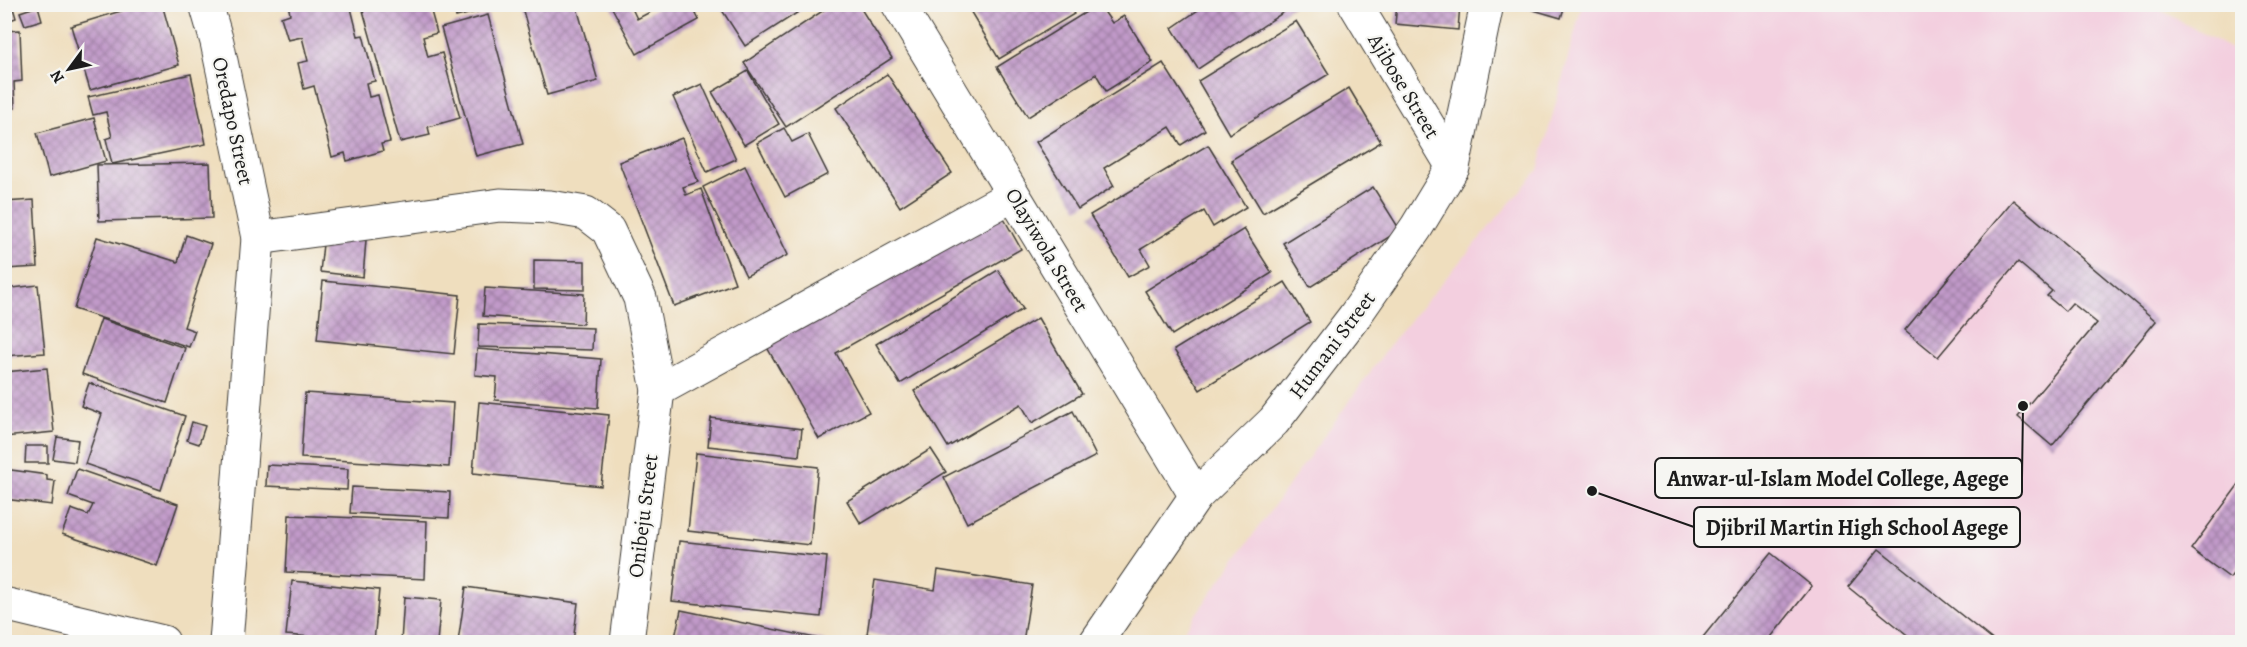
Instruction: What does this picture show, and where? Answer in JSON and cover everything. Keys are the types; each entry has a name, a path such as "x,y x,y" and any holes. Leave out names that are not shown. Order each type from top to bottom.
{"street":[{"name":"Oredapo Street","path":"206,4 258,238 226,642"},
{"name":"Olayiwola Street","path":"898,4 1196,496"},
{"name":"Ajibose Street","path":"1355,4 1453,167"},
{"name":"Humani Street","path":"1099,642 1196,496 1274,421 1354,317 1416,228 1453,167 1487,4"},
{"path":"658,390 1013,195"},
{"name":"Onibeju Street","path":"258,238 500,205 550,207 586,213 608,230 640,298 658,390 627,642"},
{"path":"4,604 163,642"}],"shaded area":[{"path":"1582,5 2151,5 2242,55 2242,642 1176,642 1394,339 1538,170"}],"building":[{"path":"4,4 12,4 16,18 4,22"},
{"path":"144,4 162,4 179,65 90,90 71,26"},
{"path":"288,4 350,4 358,36 363,35 375,81 366,83 369,97 378,95 390,142 381,144 383,151 347,161 345,153 332,157 314,86 304,89 298,63 308,61 302,37 288,40 281,17 290,14"},
{"path":"373,4 429,4 437,33 423,37 428,57 442,53 460,118 428,127 430,135 400,142 362,7"},
{"path":"453,4 482,4 484,10 456,17"},
{"path":"521,4 576,4 598,81 547,95"},
{"path":"610,4 630,4 637,19 665,4 691,4 699,20 637,54"},
{"path":"718,4 811,4 745,46"},
{"path":"833,4 858,4 892,58 786,127 744,63"},
{"path":"966,4 1068,4 1074,14 999,59"},
{"path":"1099,4 1112,23 1124,16 1153,62 1106,91 1096,74 1028,117 997,67"},
{"path":"1207,4 1296,4 1198,69 1172,28"},
{"path":"1397,4 1460,4 1458,30 1395,24"},
{"path":"1516,5 1565,5 1561,18"},
{"path":"38,6 42,20 25,25 20,12"},
{"path":"488,15 523,144 476,156 441,28"},
{"path":"1296,21 1329,74 1229,134 1198,81"},
{"path":"20,30 22,81 14,82 15,108 5,109 5,31"},
{"path":"1163,63 1205,130 1181,145 1170,127 1104,168 1114,186 1078,209 1036,142"},
{"path":"748,71 779,124 744,145 712,92"},
{"path":"191,74 206,144 112,164 106,139 112,137 106,112 93,115 88,97"},
{"path":"887,74 952,173 900,207 836,108"},
{"path":"702,84 736,159 707,172 673,97"},
{"path":"1349,88 1381,142 1263,213 1231,160"},
{"path":"94,118 106,161 49,177 37,133"},
{"path":"784,128 792,142 808,134 828,174 785,197 757,143"},
{"path":"682,138 698,182 683,187 686,195 701,189 735,283 674,306 619,162"},
{"path":"1208,145 1246,207 1213,227 1204,211 1141,249 1150,265 1128,277 1090,215"},
{"path":"210,163 212,218 99,221 97,165"},
{"path":"745,166 788,255 746,276 703,187"},
{"path":"1373,187 1400,230 1310,287 1283,243"},
{"path":"34,200 38,267 5,269 4,202"},
{"path":"2013,200 2156,321 2052,446 2018,417 2097,323 2072,303 2065,311 2047,296 2052,291 2018,262 1938,357 1905,330"},
{"path":"999,210 1021,249 836,353 869,412 819,439 764,342"},
{"path":"1244,229 1272,273 1172,335 1145,291"},
{"path":"186,235 211,244 184,327 195,331 189,347 74,309 97,237 178,262"},
{"path":"324,235 366,240 363,277 320,272"},
{"path":"534,260 585,261 585,290 534,289"},
{"path":"998,270 1023,309 900,384 876,344"},
{"path":"323,281 460,295 454,354 317,340"},
{"path":"1285,282 1310,322 1200,390 1174,350"},
{"path":"38,285 45,353 4,356 4,289"},
{"path":"485,288 584,294 583,324 483,316"},
{"path":"1038,318 1082,394 1032,423 1021,404 948,447 914,391"},
{"path":"101,319 185,348 167,403 82,374"},
{"path":"479,324 593,328 592,350 478,347"},
{"path":"477,349 601,359 598,408 495,400 497,377 475,375"},
{"path":"47,368 54,432 4,437 4,372"},
{"path":"89,383 185,416 161,490 85,464 102,414 81,406"},
{"path":"305,393 453,403 449,467 301,458"},
{"path":"479,402 609,415 601,486 473,473"},
{"path":"1073,411 1096,456 967,523 944,477"},
{"path":"711,418 802,429 799,456 708,446"},
{"path":"192,422 205,426 199,444 187,440"},
{"path":"57,437 78,440 75,462 53,459"},
{"path":"26,446 48,446 48,463 25,463"},
{"path":"931,449 946,472 861,524 847,501"},
{"path":"696,453 818,467 810,545 688,531"},
{"path":"267,465 348,469 347,490 266,486"},
{"path":"4,469 47,475 47,480 55,481 52,505 4,499"},
{"path":"77,469 178,504 157,566 62,534 71,509 88,515 93,505 68,496"},
{"path":"2242,480 2242,561 2230,578 2191,549"},
{"path":"352,487 450,492 449,518 350,513"},
{"path":"289,515 427,521 425,579 286,572"},
{"path":"679,541 827,557 821,617 672,601"},
{"path":"1879,549 1995,642 1916,642 1848,587"},
{"path":"1771,553 1812,586 1767,642 1699,642"},
{"path":"938,570 1032,585 1023,642 918,642 867,634 875,580 935,590"},
{"path":"292,581 379,590 374,642 286,635"},
{"path":"466,587 578,603 573,642 458,642"},
{"path":"404,597 441,600 437,642 401,642"},
{"path":"681,610 825,640 824,642 674,642"}],"place":[{"name":"Anwar-ul-Islam Model College, Agege","path":"2023,406"},
{"name":"Djibril Martin High School Agege","path":"1592,491"}]}
